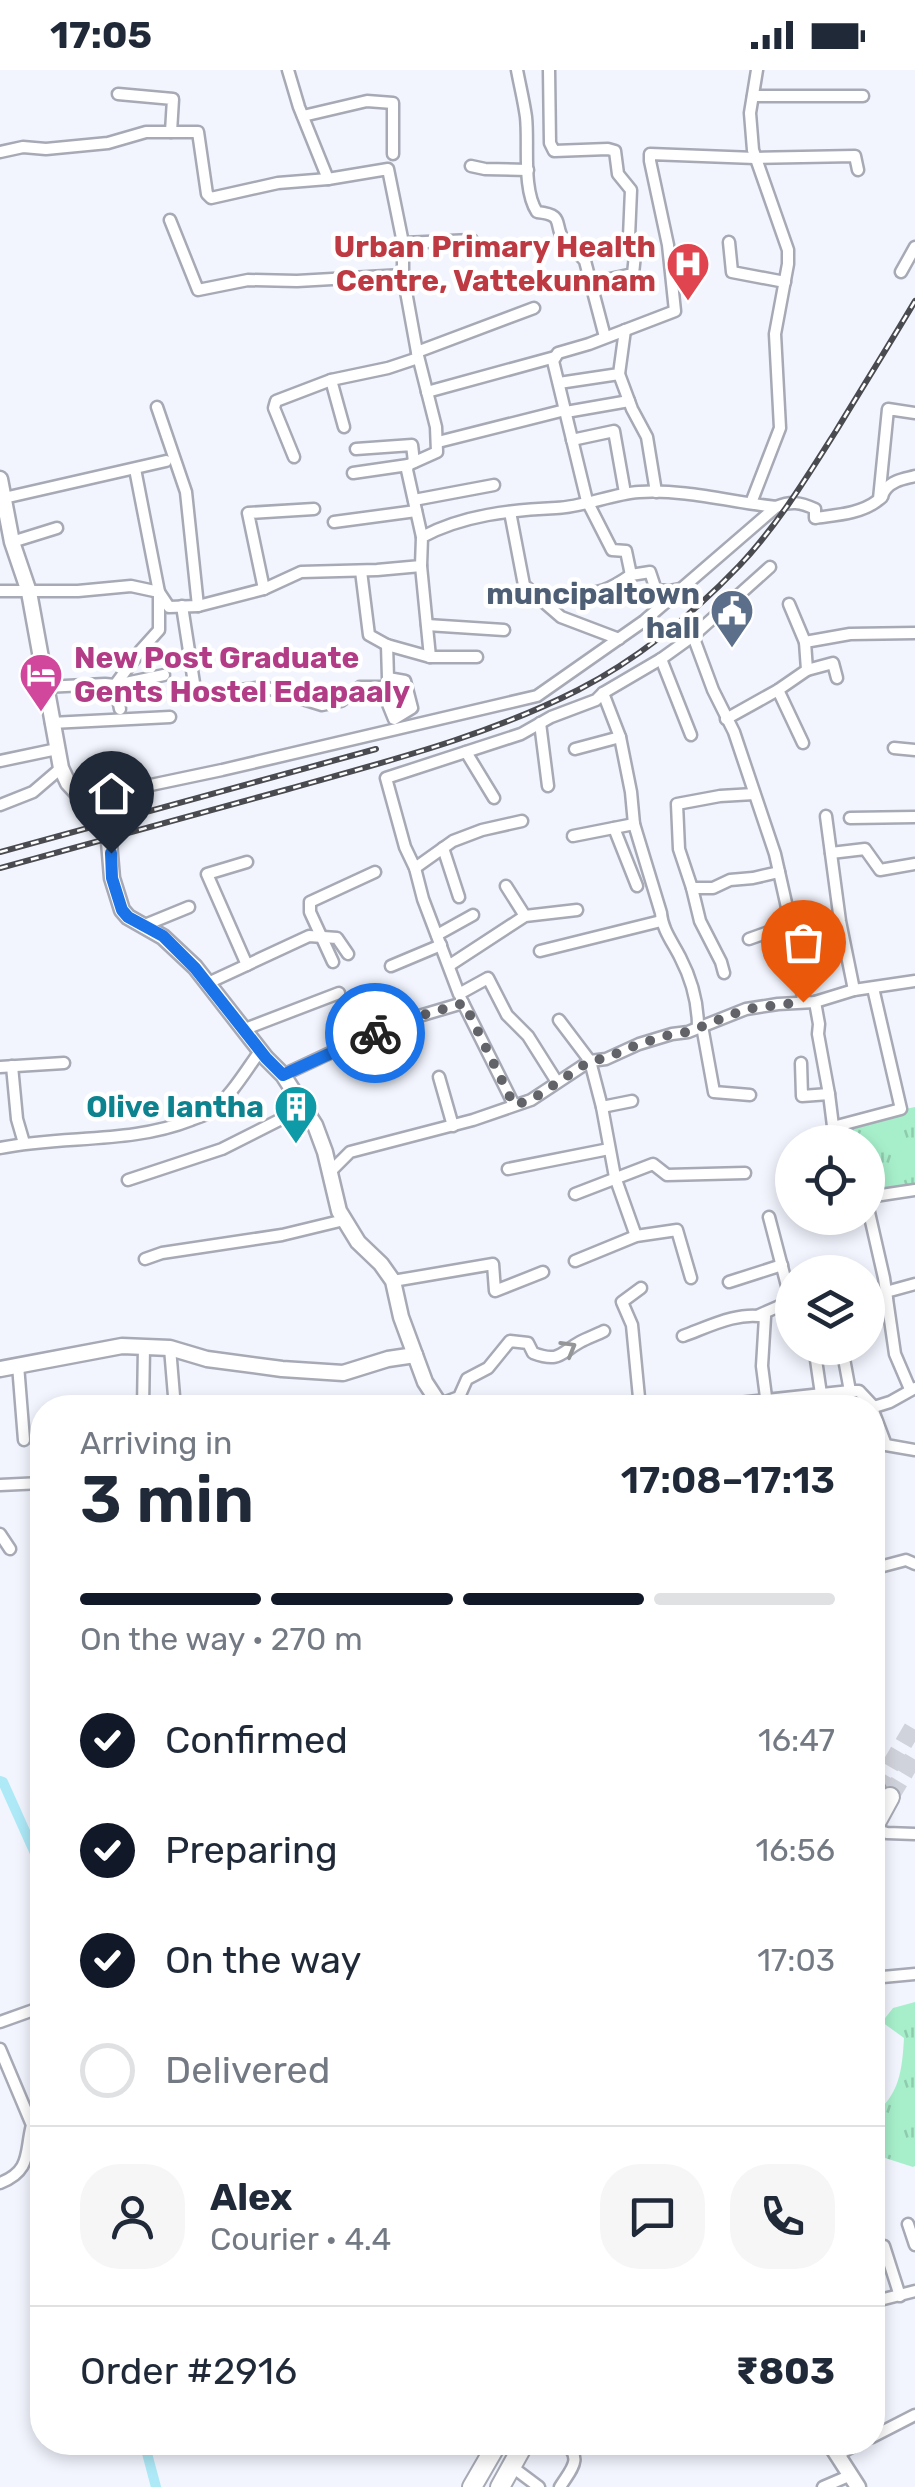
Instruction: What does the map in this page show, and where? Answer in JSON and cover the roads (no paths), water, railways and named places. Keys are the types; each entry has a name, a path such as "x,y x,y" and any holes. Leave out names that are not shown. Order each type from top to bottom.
{"highway":[{"path":"472,2487 490,2455"},
{"path":"500,2487 518,2455"}],"street":[{"path":"288,70 328,179"},
{"path":"517,70 526,116 533,206 538,212 558,218 565,243 585,261 605,337"},
{"path":"549,70 550,143 554,151 615,151 618,174 632,190 629,238 634,254 633,274 591,283"},
{"path":"751,503 780,428 775,334 788,250 752,150 750,113 757,70"},
{"path":"118,94 172,98 171,132"},
{"path":"753,96 863,96"},
{"path":"303,116 368,101 394,103 393,154"},
{"path":"526,116 549,115"},
{"path":"0,152 23,147 46,150 108,143 146,132 198,132 207,194 211,198 278,183 388,169 403,244 402,275 437,452 411,464 353,473"},
{"path":"631,575 626,550 612,550 588,501 553,360 558,353 675,310 668,246 650,154 855,156 858,170"},
{"path":"470,166 528,170"},
{"path":"170,220 198,290 248,280 402,275"},
{"path":"403,244 472,240"},
{"path":"729,242 732,272 785,282"},
{"path":"901,272 915,247"},
{"path":"294,457 274,408 276,401 331,380 418,356 534,308"},
{"path":"624,330 619,374 648,437 656,492"},
{"path":"427,392 555,357"},
{"path":"559,383 619,374"},
{"path":"331,380 344,427"},
{"path":"438,442 566,411 630,401"},
{"path":"158,407 186,492 198,606"},
{"path":"878,500 888,408 915,413"},
{"path":"572,440 640,422"},
{"path":"614,430 624,493"},
{"path":"356,449 412,445 430,657"},
{"path":"4,498 166,461"},
{"path":"120,709 115,685 159,630 159,592 134,469"},
{"path":"0,480 12,542 29,592 61,768 68,783 89,807 126,790 536,696 644,621 776,507 790,502 804,504 815,510 815,518 834,517 864,508 878,500 896,480 915,476"},
{"path":"334,522 494,485"},
{"path":"422,537 445,525 529,508 561,508 624,493 656,492 776,507"},
{"path":"264,588 248,514 314,509"},
{"path":"510,512 524,586 562,617 619,639"},
{"path":"12,542 57,528"},
{"path":"0,590 78,592 131,586 159,592 168,607 198,606 264,588 300,572 421,566"},
{"path":"514,1105 461,998 395,819 386,778 521,734 596,700 693,636 770,566"},
{"path":"361,571 368,635 387,645 430,657 477,657"},
{"path":"572,594 609,590 631,575 650,572 656,590 682,589"},
{"path":"789,604 806,642 807,670"},
{"path":"182,606 194,683"},
{"path":"427,626 504,630"},
{"path":"806,642 850,634 915,633"},
{"path":"693,636 740,748 768,829 809,1002 833,1125"},
{"path":"188,696 264,687 322,705 342,701 360,687 381,687 394,719 412,708 405,681 388,678 387,645"},
{"path":"661,658 691,735"},
{"path":"726,719 807,670 833,663 838,678"},
{"path":"45,688 115,685 164,675"},
{"path":"778,690 803,742"},
{"path":"603,693 620,737 632,792 634,824 661,921 694,990 714,1092 750,1094"},
{"path":"52,723 170,717"},
{"path":"540,723 548,786"},
{"path":"575,748 620,737"},
{"path":"0,761 57,748"},
{"path":"894,748 915,750"},
{"path":"466,752 494,798"},
{"path":"0,806 33,792 61,768"},
{"path":"724,973 700,920 680,849 677,804 754,794"},
{"path":"826,816 840,922 854,990"},
{"path":"850,818 915,816"},
{"path":"415,868 453,841 522,821"},
{"path":"573,836 634,824"},
{"path":"614,828 637,886"},
{"path":"108,842 118,902 128,917 163,936 208,983 283,1075 315,1125 339,1211 358,1242 392,1281 401,1317 432,1395"},
{"path":"443,848 459,897"},
{"path":"831,853 864,849 880,870 915,864"},
{"path":"246,862 207,874 247,964"},
{"path":"333,962 310,912 310,902 375,872"},
{"path":"692,888 714,888 730,880 779,872"},
{"path":"506,886 525,916"},
{"path":"145,925 189,908"},
{"path":"450,965 525,916 576,910"},
{"path":"391,966 439,940 472,915"},
{"path":"540,951 661,921"},
{"path":"748,939 791,924"},
{"path":"208,983 308,936 337,938 348,954"},
{"path":"283,1075 392,1024 461,998 488,978 507,1015 528,1036 557,1082"},
{"path":"329,1173 350,1152 453,1126 531,1100 590,1061 746,1009 809,1002 854,990 915,982"},
{"path":"841,1125 901,1109 874,988"},
{"path":"245,1029 339,993"},
{"path":"558,1020 590,1061 615,1178 636,1236"},
{"path":"0,1148 130,1136 170,1128 210,1113 261,1050"},
{"path":"24,1143 6,1066 64,1063"},
{"path":"801,1063 802,1096 829,1094"},
{"path":"440,1076 453,1126"},
{"path":"602,1107 632,1101"},
{"path":"128,1180 222,1149 303,1108"},
{"path":"508,1169 610,1149"},
{"path":"575,1194 654,1164 667,1176 746,1172"},
{"path":"885,1194 915,1190"},
{"path":"770,1218 779,1255"},
{"path":"145,1259 344,1220"},
{"path":"575,1260 636,1236 677,1230 691,1278"},
{"path":"875,1235 895,1354 912,1388 885,1403"},
{"path":"392,1281 493,1264 495,1292 543,1272"},
{"path":"729,1282 775,1267"},
{"path":"887,1295 915,1284"},
{"path":"639,1395 632,1325 622,1302 641,1288"},
{"path":"683,1336 775,1308"},
{"path":"759,1315 765,1317 762,1366 765,1395"},
{"path":"460,1395 467,1379 488,1368 510,1342 528,1343 533,1353 554,1357 604,1331"},
{"path":"0,1369 122,1346 170,1348 207,1359 343,1373 415,1355"},
{"path":"143,1395 144,1347"},
{"path":"170,1348 174,1395"},
{"path":"817,1365 821,1394"},
{"path":"845,1365 850,1391"},
{"path":"18,1366 24,1440"},
{"path":"816,1395 850,1391 862,1395"},
{"path":"885,1442 915,1450"},
{"path":"0,1485 30,1484"},
{"path":"0,1534 10,1549"},
{"path":"885,1566 906,1560 915,1564"},
{"path":"885,1833 915,1834"},
{"path":"885,1977 915,1974"},
{"path":"0,2022 30,2011"},
{"path":"0,2049 30,2119"},
{"path":"0,2183 13,2178 29,2156 30,2133"},
{"path":"908,2224 915,2245"},
{"path":"885,2248 915,2307"},
{"path":"885,2430 915,2415"},
{"path":"560,2487 575,2462 572,2455"},
{"path":"828,2486 854,2481 837,2455"},
{"path":"512,2466 540,2487"}],"waterway":[{"path":"0,1781 30,1842"},
{"path":"147,2455 156,2487"}],"tunnel":[{"path":"94,811 109,842"},
{"path":"885,1775 915,1724"},
{"path":"890,1797 915,1755"}],"railway":[{"path":"0,868 434,747 543,707 622,664 702,602 766,534 814,466 915,301"},
{"path":"0,852 376,749"}],"place":[{"name":"Urban Primary Health Centre, Vattekunnam","path":"688,302"},
{"name":"muncipaltown hall","path":"732,649"},
{"name":"New Post Graduate Gents Hostel Edapaaly","path":"41,713"},
{"name":"Olive Iantha","path":"296,1145"}]}
